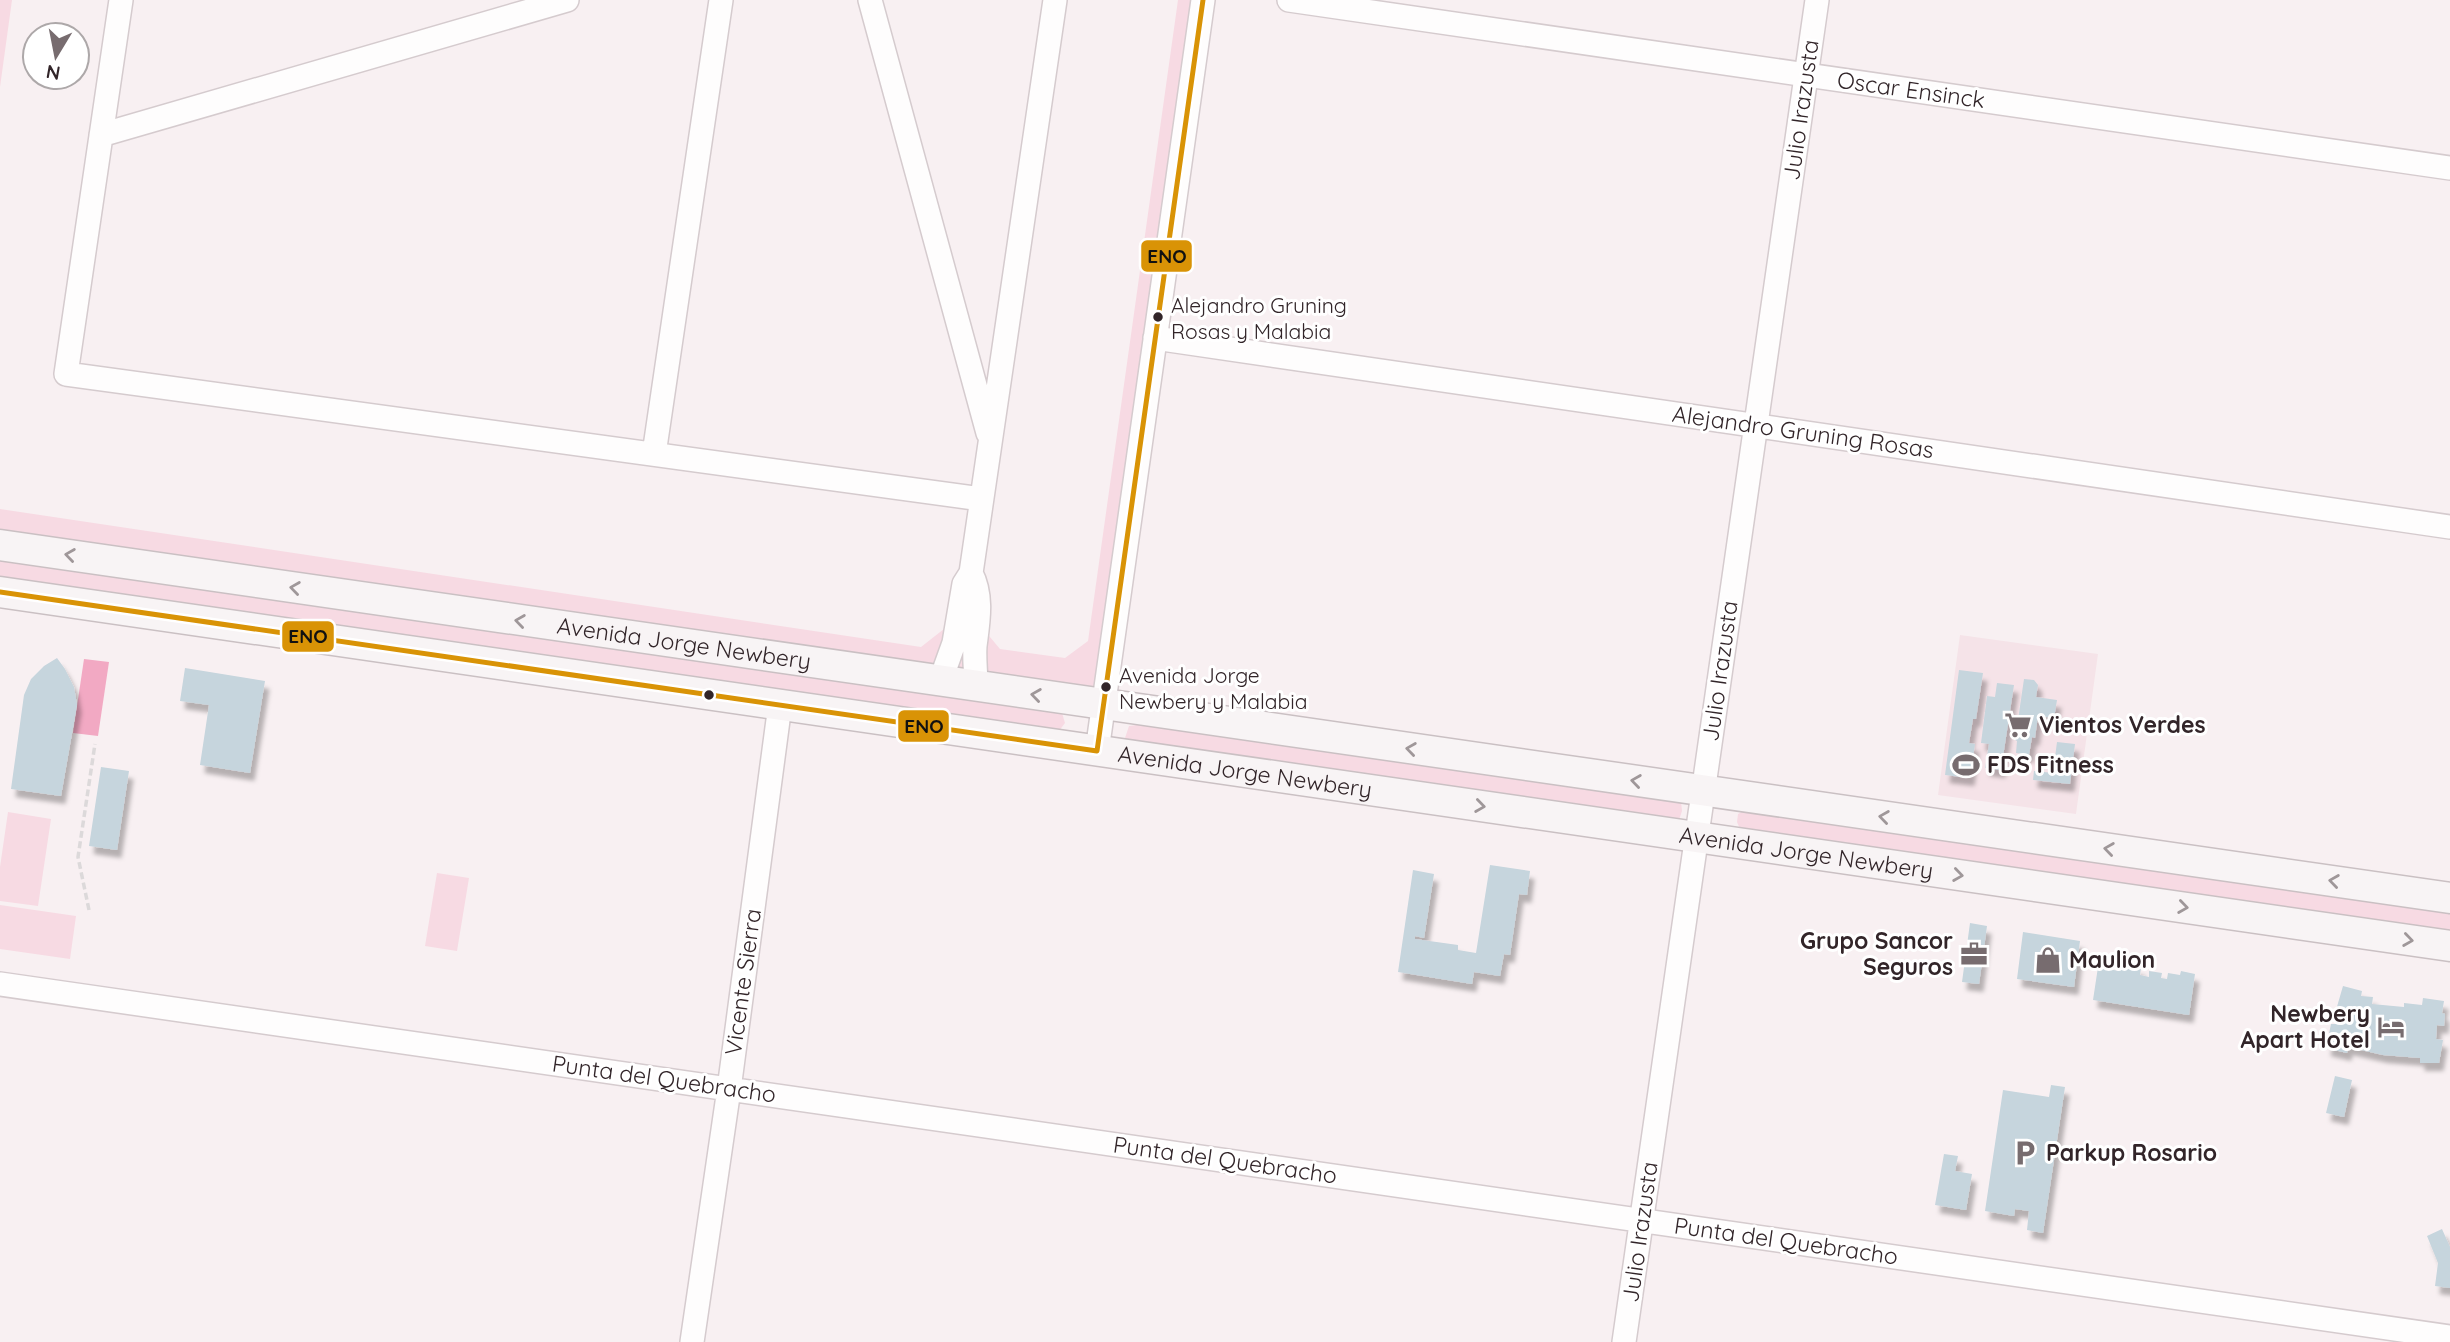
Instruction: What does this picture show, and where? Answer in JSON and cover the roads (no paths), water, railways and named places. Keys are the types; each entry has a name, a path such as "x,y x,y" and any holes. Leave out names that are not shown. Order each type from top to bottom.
{"main road":[{"name":"Avenida Jorge Newbery","path":"0,545 2450,898"},
{"name":"Avenida Jorge Newbery","path":"0,592 2450,946"}],"street":[{"path":"121,0 66,374 981,499"},
{"path":"101,135 567,0"},
{"path":"654,454 721,0"},
{"path":"870,0 990,440"},
{"path":"940,682 954,643 964,583 971,573 1055,0"},
{"path":"1097,751 1203,0"},
{"name":"Oscar Ensinck","path":"1289,0 2450,169"},
{"name":"Julio Irazusta","path":"1624,1342 1817,0"},
{"name":"Alejandro Gruning Rosas","path":"1155,338 2450,527"},
{"path":"971,573 976,583 979,630 975,647 976,687"},
{"name":"Vicente Sierra","path":"692,1342 780,705"},
{"name":"Punta del Quebracho","path":"0,984 2450,1337"}],"place":[{"name":"Alejandro Gruning Rosas y Malabia","path":"1158,317"},
{"name":"Avenida Jorge Newbery y Malabia","path":"1106,687"},
{"name":"Vientos Verdes","path":"2018,725"},
{"name":"FDS Fitness","path":"1966,765"},
{"name":"Grupo Sancor Seguros","path":"1974,954"},
{"name":"Maulion","path":"2048,960"},
{"name":"Newbery Apart Hotel","path":"2391,1027"},
{"name":"Parkup Rosario","path":"2025,1153"}]}
